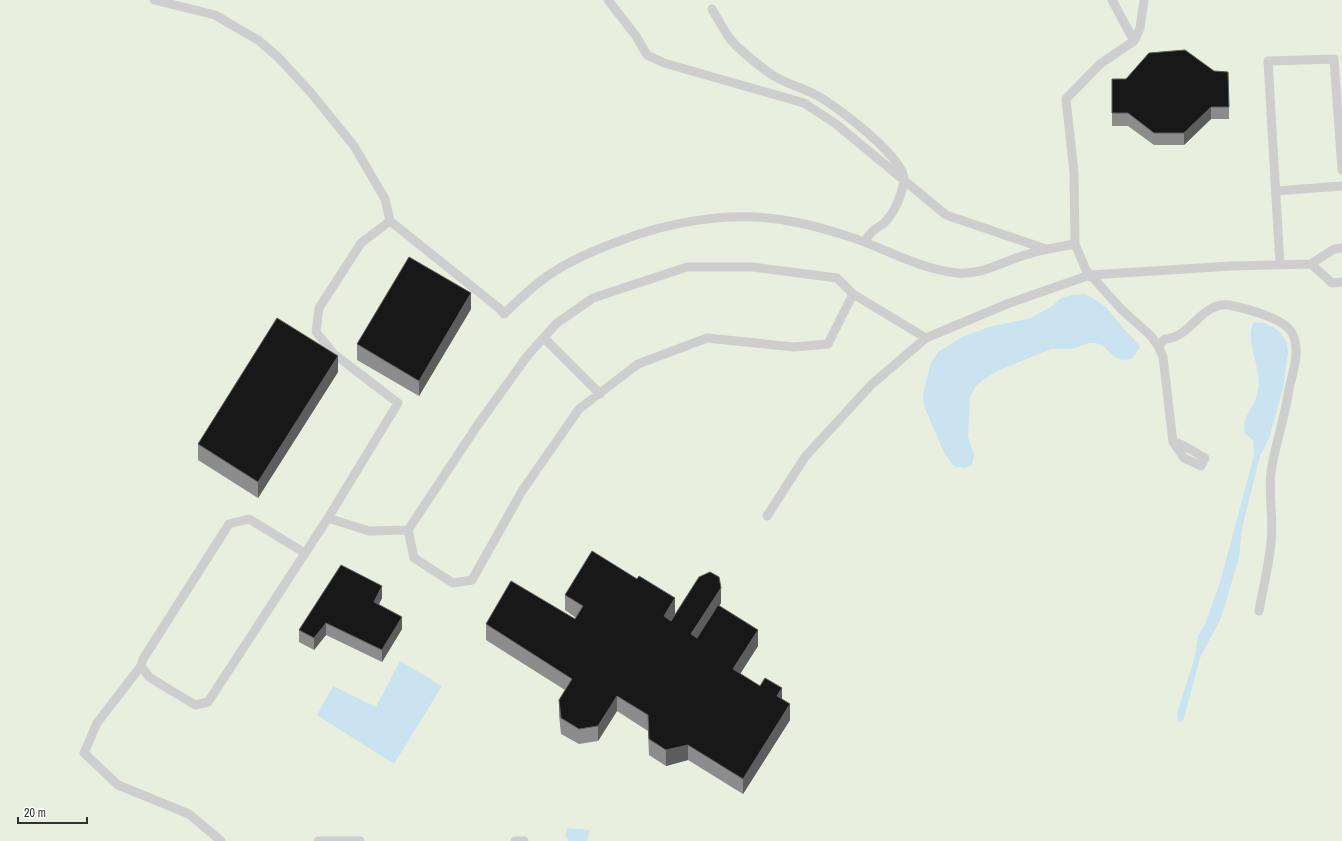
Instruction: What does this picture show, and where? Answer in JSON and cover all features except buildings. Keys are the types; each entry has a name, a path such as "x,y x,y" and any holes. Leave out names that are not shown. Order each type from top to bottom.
{"lane":[{"path":"154,0 215,15 258,40 278,57 312,94 354,146 385,199 390,221 500,309 504,314 545,278 572,260 634,235 681,222 732,217 800,222 865,242 915,262 958,273 976,273 1046,249 1076,244"},
{"path":"608,0 636,36 647,55 664,63 804,103 836,124 946,215 1046,249"},
{"path":"1112,0 1134,41"},
{"path":"1144,0 1140,28 1134,41 1100,64 1066,99 1074,173 1076,244 1081,262 1090,275 1121,309 1151,336 1158,346 1163,357 1173,442"},
{"path":"712,9 731,40 751,59 790,85 815,94 830,103 882,145 896,160 904,172 904,181 892,215 872,231 865,242"},
{"path":"1280,265 1268,62 1334,59 1342,170"},
{"path":"1276,191 1342,186"},
{"path":"140,666 149,677 195,705 208,702 328,518 398,403 334,354 316,332 319,308 361,243 390,221"},
{"path":"768,516 805,457 871,385 926,338 1007,304 1090,275 1311,264 1334,249 1342,248"},
{"path":"1311,264 1332,283 1342,282"},
{"path":"853,294 828,344 794,348 707,338 638,364 580,409 527,485 472,580 453,583 414,558 408,530 477,426 528,355 557,324 593,298 687,267 753,267 837,278 853,294 926,338"},
{"path":"1158,346 1165,340 1175,339 1209,310 1216,306 1228,305 1266,316 1281,323 1291,332 1297,347 1286,407 1271,473 1271,542 1259,611"},
{"path":"544,338 600,394"},
{"path":"328,518 369,531 408,530"},
{"path":"221,841 189,814 118,785 84,753 97,724 140,666 229,524 250,519 305,553"},
{"path":"318,841 360,841"},
{"path":"515,841 524,841"}],"green space":[{"path":"0,0 1342,0 1342,841 0,841"}],"water":[{"path":"1085,294 1110,311 1122,327 1139,345 1140,347 1132,359 1122,360 1114,357 1103,346 1096,343 1089,343 1072,349 1051,349 997,371 976,386 970,397 968,437 974,455 972,465 965,468 954,466 945,455 924,406 923,394 931,363 938,352 962,337 989,327 1031,318 1052,306 1061,298 1071,295"},
{"path":"1254,322 1265,323 1273,327 1280,332 1287,343 1288,353 1283,388 1269,439 1260,456 1242,528 1239,558 1221,618 1200,658 1183,721 1178,722 1177,714 1195,656 1198,636 1206,622 1221,579 1254,455 1253,440 1245,434 1244,426 1247,415 1255,402 1259,386 1259,379 1251,341"},
{"path":"400,661 442,686 394,764 317,715 333,686 376,707"},
{"path":"567,828 590,830 587,841 569,841 565,836"}]}
